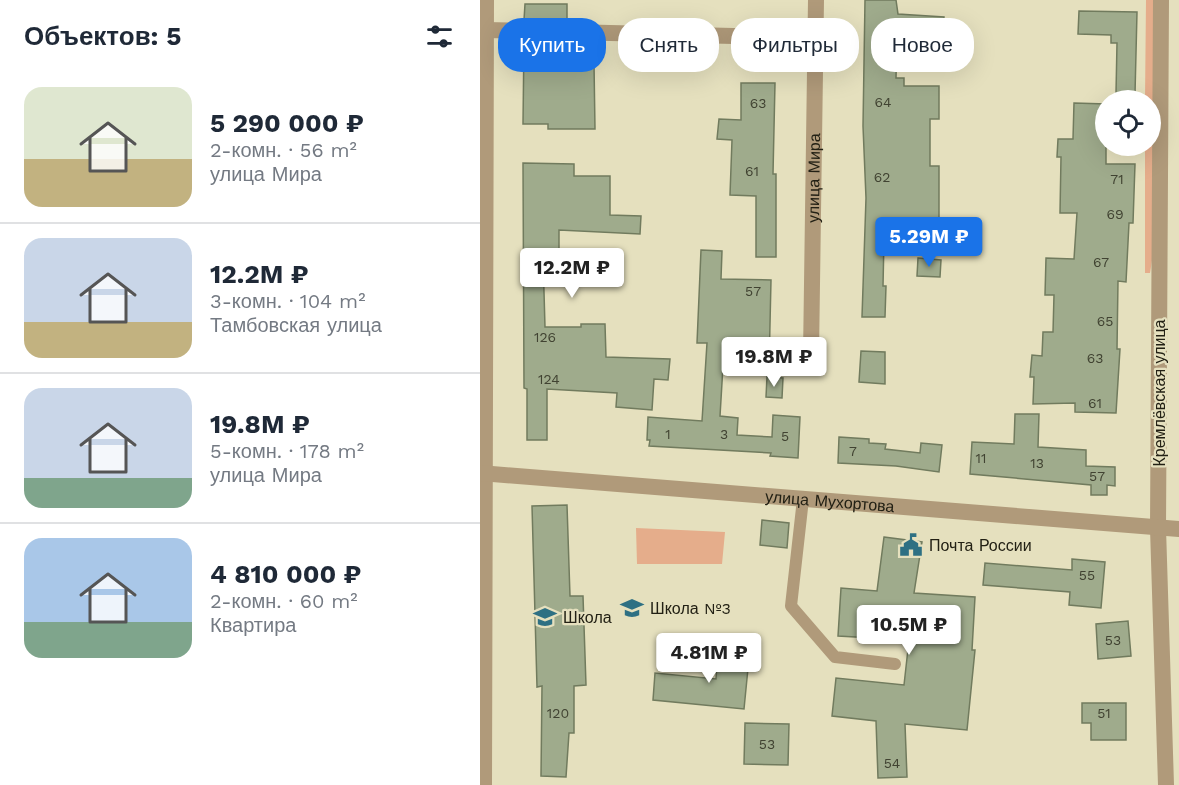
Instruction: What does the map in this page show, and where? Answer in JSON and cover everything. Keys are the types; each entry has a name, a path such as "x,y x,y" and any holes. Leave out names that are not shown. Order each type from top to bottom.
{"street":[{"path":"484,785 482,473 486,0"},
{"name":"улица Мира","path":"816,0 816,18"},
{"name":"Кремлёвская улица","path":"1161,0 1158,528 1166,785"},
{"path":"486,30 731,36"},
{"name":"улица Мира","path":"811,355 815,72"},
{"name":"улица Мухортова","path":"482,473 1179,529"}],"lane":[{"path":"803,499 791,606 836,657 895,664"}],"shaded area":[{"path":"1146,0 1156,0 1155,90 1145,90"},
{"path":"1145,156 1155,156 1154,248 1150,273 1145,273"},
{"path":"636,528 725,532 722,564 637,564"}],"building":[{"path":"865,0 896,0 898,14 944,17 871,18 871,72 896,72 896,78 904,78 904,86 939,86 939,119 930,119 930,166 939,166 939,224 902,223 902,240 884,239 885,317 862,317 866,198 863,126"},
{"path":"525,4 567,4 567,18 524,18"},
{"path":"1079,11 1137,12 1135,90 1116,90 1117,43 1111,43 1111,35 1078,34"},
{"path":"524,72 594,72 595,129 548,129 548,124 523,124"},
{"path":"741,83 775,83 773,174 776,174 776,257 756,257 756,196 730,195 732,140 717,139 719,119 741,120"},
{"path":"1074,103 1095,104 1095,156 1106,156 1106,164 1135,164 1133,223 1129,223 1126,282 1118,281 1117,349 1120,349 1116,413 1075,412 1075,403 1033,404 1034,377 1030,377 1032,355 1042,356 1043,332 1053,332 1054,295 1045,295 1046,258 1074,259 1077,213 1060,213 1061,157 1057,157 1058,139 1073,139"},
{"path":"523,163 574,164 574,176 610,176 610,215 641,216 640,234 559,230 559,257 543,257 545,327 605,324 606,357 670,359 668,380 654,379 652,410 616,407 617,393 547,389 547,440 527,440 527,389 524,388"},
{"path":"701,250 722,251 721,279 771,280 769,368 723,366 720,416 738,418 737,435 772,437 773,415 800,417 798,458 770,456 771,453 649,446 648,417 702,421 707,343 697,343"},
{"path":"918,258 941,260 940,277 917,276"},
{"path":"861,351 885,352 885,384 859,382"},
{"path":"767,377 783,378 782,398 766,397"},
{"path":"1015,414 1039,414 1038,447 1086,450 1086,466 1115,467 1115,486 1107,485 1107,495 1091,495 1091,485 970,474 972,442 1014,444"},
{"path":"839,437 869,439 869,443 886,444 885,449 920,453 921,443 942,445 939,472 896,466 838,463"},
{"path":"567,505 570,596 583,596 586,685 574,686 574,733 569,733 566,777 541,776 542,686 537,687 532,506"},
{"path":"762,520 789,523 787,548 760,545"},
{"path":"884,537 922,542 914,593 975,597 972,650 975,650 967,730 905,724 907,777 878,778 876,721 832,716 836,678 904,685 909,640 838,636 841,588 877,591"},
{"path":"1072,559 1105,562 1101,608 1069,605 1070,592 983,585 985,563 1072,570"},
{"path":"1128,621 1131,656 1098,659 1096,624"},
{"path":"727,646 750,648 744,709 653,700 655,673 716,679 717,665 725,666"},
{"path":"1082,703 1126,703 1126,740 1091,740 1091,723 1082,723"},
{"path":"745,723 789,724 788,765 744,764"}],"place":[{"name":"Почта России","path":"911,545"},
{"name":"Школа №3","path":"632,608"},
{"name":"Школа","path":"545,617"}]}
